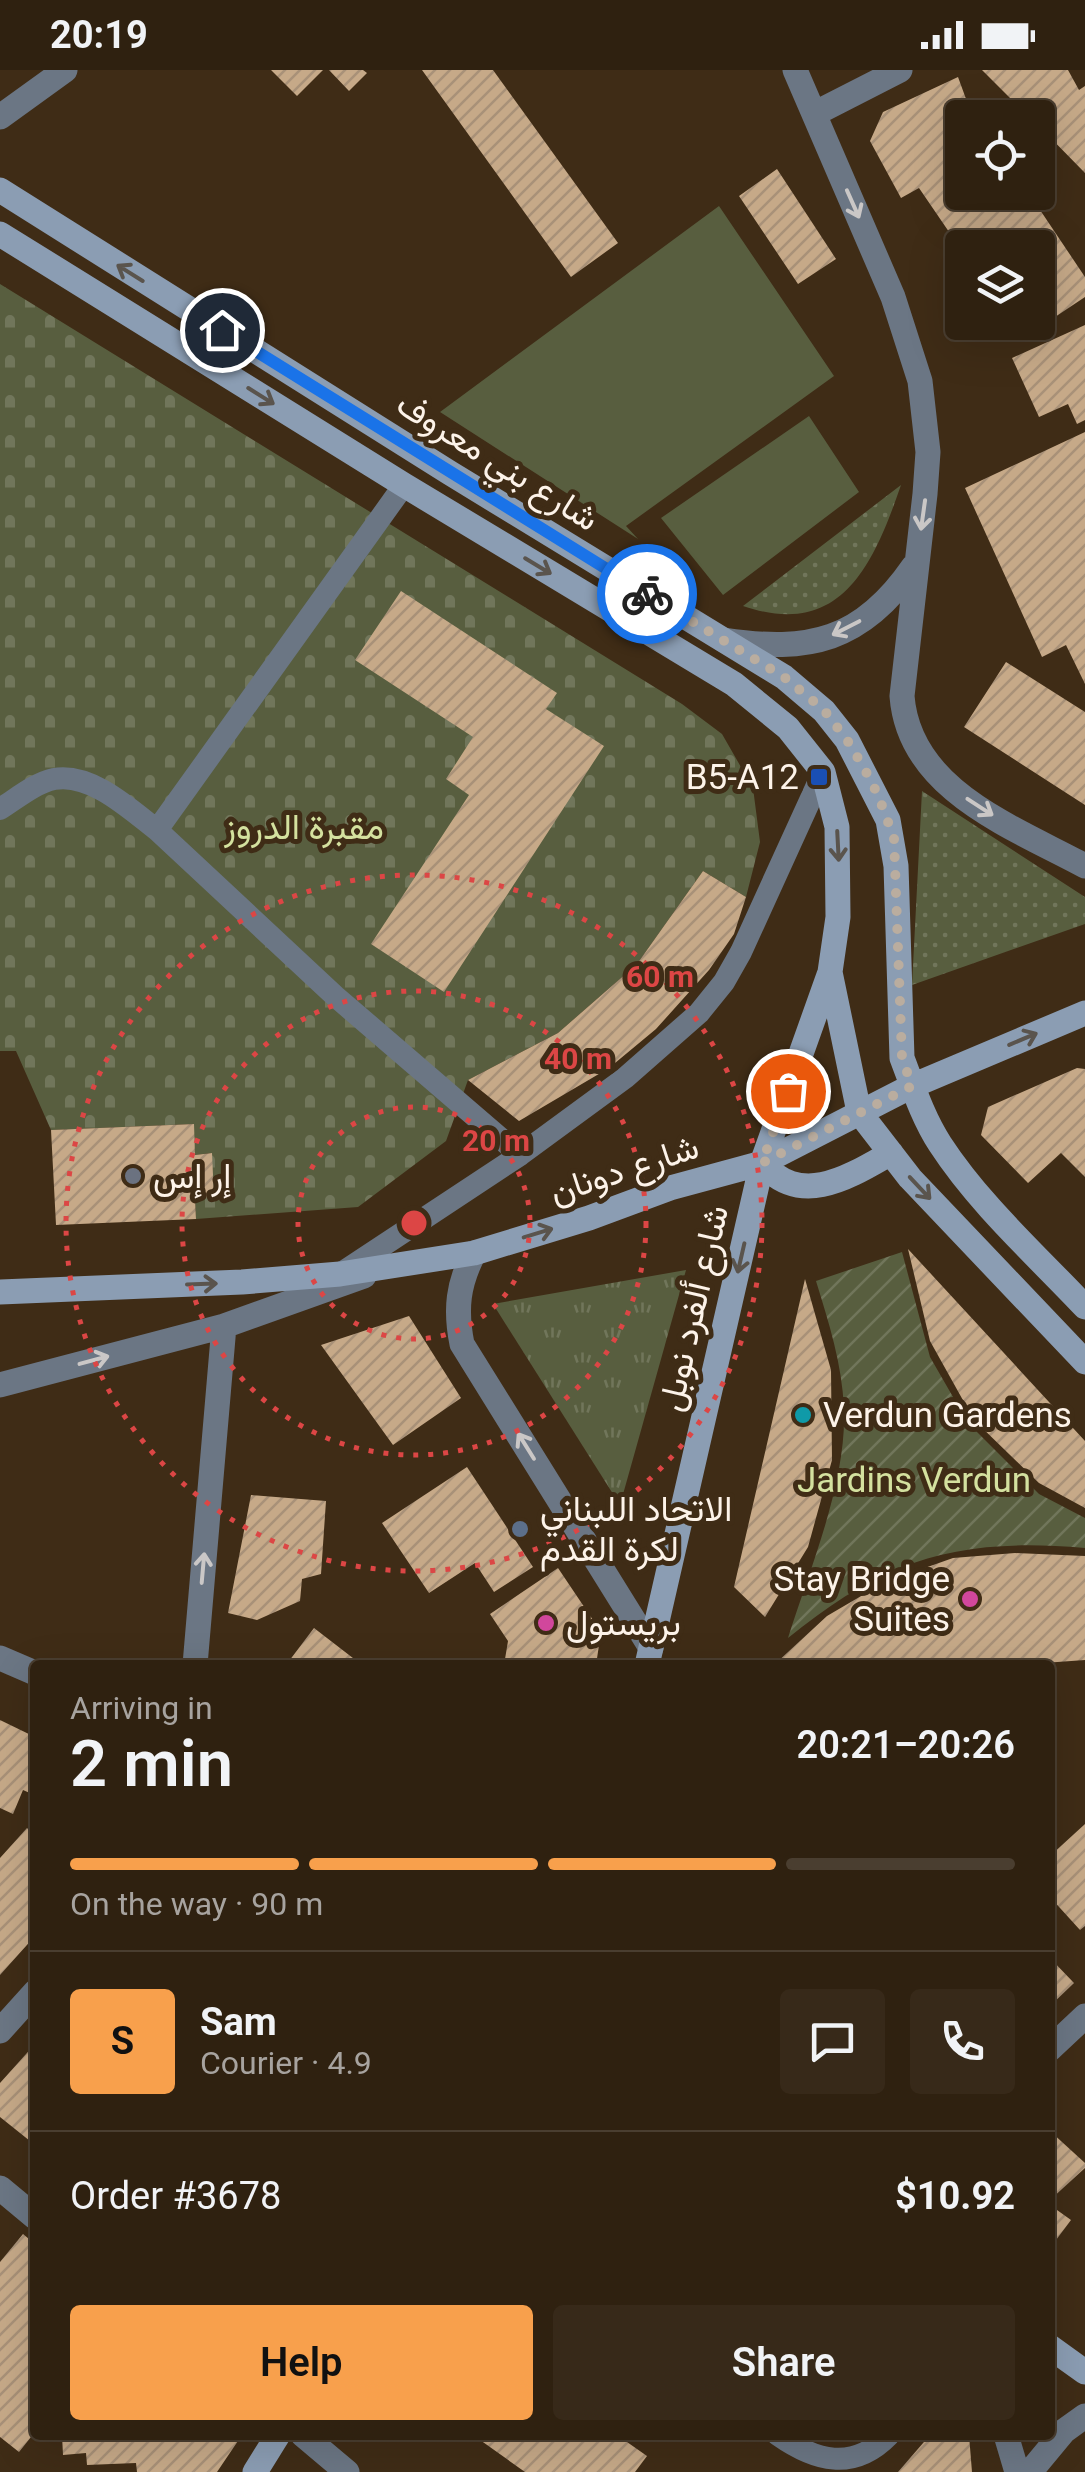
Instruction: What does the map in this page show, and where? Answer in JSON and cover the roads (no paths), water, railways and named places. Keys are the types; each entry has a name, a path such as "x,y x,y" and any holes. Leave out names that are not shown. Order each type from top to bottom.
{"main road":[{"name":"شارع بني معروف","path":"0,190 469,485 784,677 824,710 847,740 878,795 894,838 902,1058 912,1086 935,1135 966,1178 1085,1307"},
{"name":"شارع بني معروف","path":"0,234 734,684 788,728 823,772 837,827 838,917 830,972 859,1112"},
{"path":"452,514 469,485"},
{"name":"شارع ألفرد نوبل","path":"649,1656 762,1163 830,972"},
{"name":"شارع دونان","path":"0,1292 340,1274 474,1252 589,1218 670,1188 762,1163 912,1086 1085,1013"},
{"path":"935,1135 944,1086 962,1065"},
{"path":"859,1112 910,1178 1085,1362"},
{"path":"762,1163 787,1184 814,1186 842,1179 891,1154"},
{"path":"1055,2350 1085,2372"},
{"path":"256,2472 275,2440"}],"street":[{"path":"0,117 64,70"},
{"path":"795,70 894,297 920,381 928,452 902,696 903,714 915,748 926,764 962,796 1085,866"},
{"path":"814,114 900,70"},
{"path":"724,640 771,647 806,644 840,634 870,616 896,592 916,563"},
{"path":"474,1252 457,1297 462,1344 649,1656"},
{"name":"شارع دونان","path":"0,1385 224,1326 394,1266"},
{"path":"195,1660 224,1326"},
{"path":"0,1658 30,1672"},
{"path":"0,2032 30,1998"},
{"path":"1055,2044 1085,2016"},
{"path":"0,2188 30,2213"},
{"path":"1030,2472 1064,2431 1085,2416"},
{"path":"309,2440 347,2472"},
{"path":"1007,2440 1017,2472"}],"lane":[{"path":"157,830 404,485"},
{"path":"340,1274 520,1155 664,1046 699,1013 742,952 823,772"},
{"path":"0,810 52,779 66,778 105,793 157,830 335,996 520,1155"},
{"path":"786,2440 825,2460 856,2455 883,2440"}],"place":[{"name":"B5-A12","path":"819,777"},
{"name":"إر إس","path":"133,1176"},
{"name":"Verdun Gardens","path":"803,1415"},
{"name":"الاتحاد اللبناني لكرة القدم","path":"520,1529"},
{"name":"Stay Bridge Suites","path":"970,1599"},
{"name":"بريستول","path":"546,1623"}],"park label":[{"name":"مقبرة الدروز","path":"304,827"},
{"name":"Jardins Verdun","path":"914,1480"}]}
